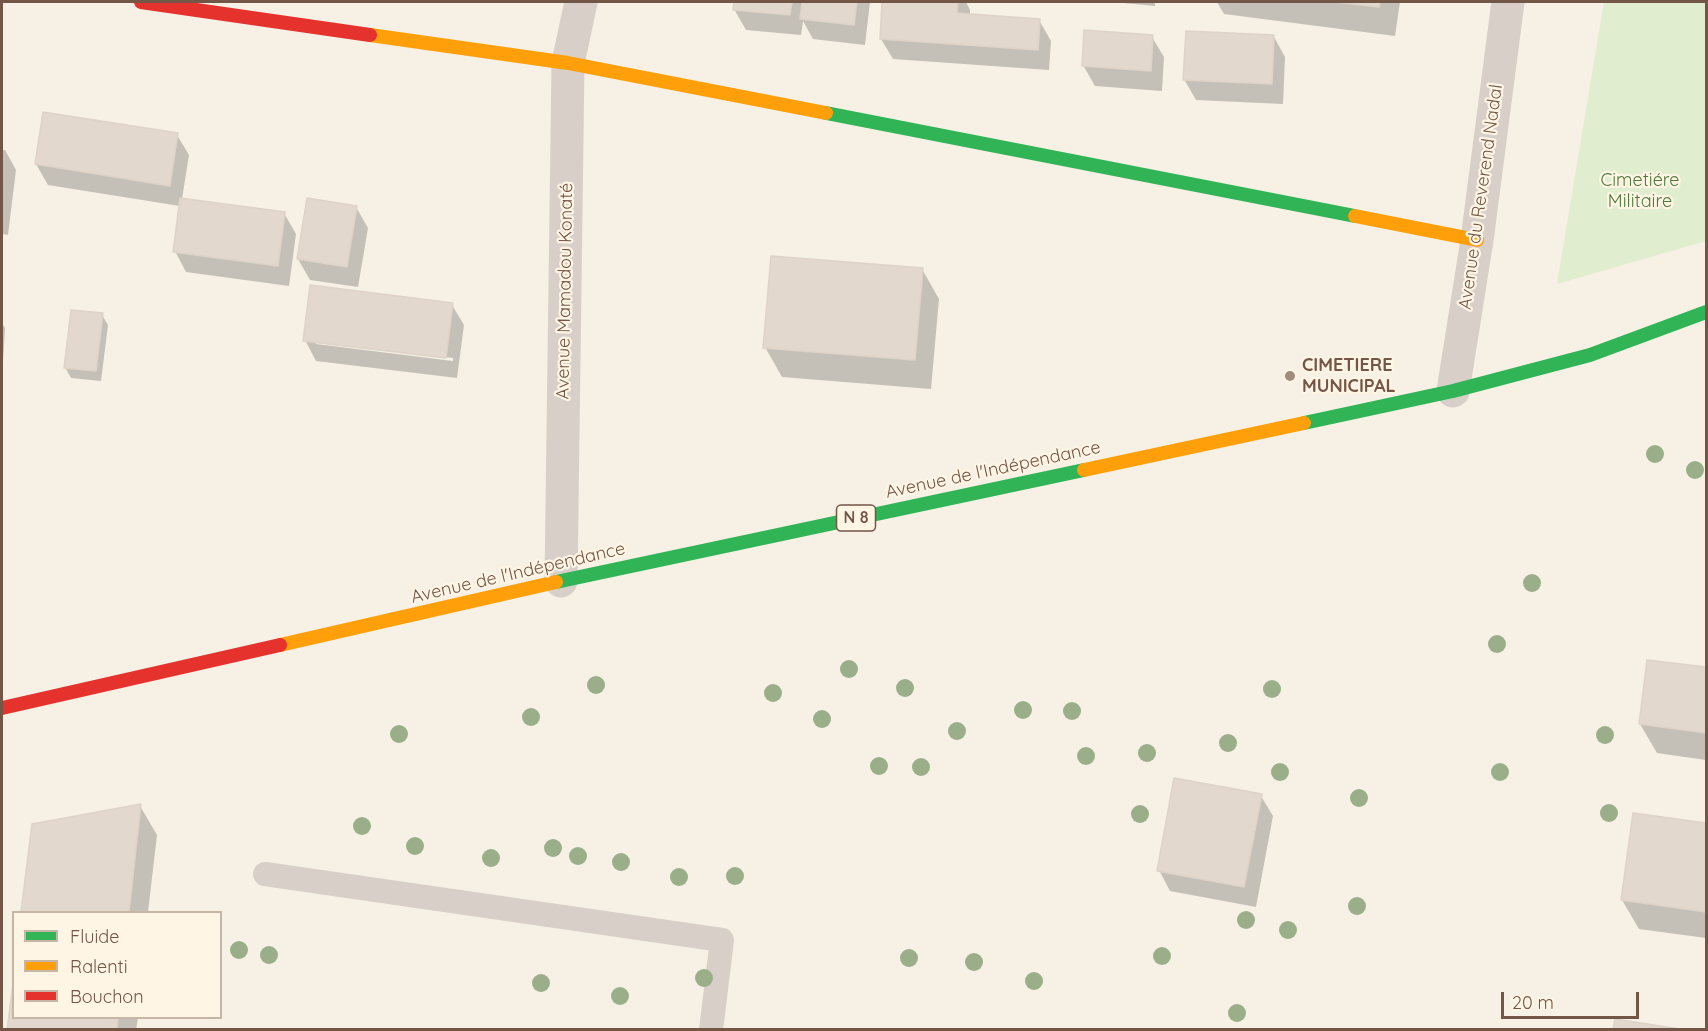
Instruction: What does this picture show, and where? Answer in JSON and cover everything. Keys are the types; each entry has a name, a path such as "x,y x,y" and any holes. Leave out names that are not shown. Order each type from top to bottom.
{"main road":[{"path":"141,2 568,63 1477,240"},
{"name":"Avenue de l'Indépendance","path":"2,708 561,581 1453,391 1590,355 1707,312"}],"street":[{"name":"Avenue Mamadou Konaté","path":"561,581 568,63 581,2"},
{"name":"Avenue du Reverend Nadal","path":"1453,391 1477,240 1508,2"}],"lane":[{"path":"265,874 722,940 711,1029"}],"green space":[{"name":"Cimetiére Militaire","path":"1604,2 1706,2 1706,241 1557,284"}],"building":[{"path":"734,2 792,2 790,15 733,10"},
{"path":"802,2 857,2 854,25 800,19"},
{"path":"882,2 958,2 957,13 1040,19 1038,50 880,39"},
{"path":"1335,2 1380,2 1379,7"},
{"path":"1084,30 1153,35 1151,71 1082,66"},
{"path":"1186,31 1274,35 1272,84 1183,80"},
{"path":"43,112 178,133 170,186 35,164"},
{"path":"180,198 285,212 278,266 173,252"},
{"path":"307,198 357,206 347,267 297,259"},
{"path":"771,256 923,268 915,360 763,348"},
{"path":"310,285 453,303 446,358 303,341"},
{"path":"71,310 103,313 96,371 64,368"},
{"path":"1647,660 1706,667 1706,733 1639,724"},
{"path":"1174,778 1262,794 1244,887 1157,871"},
{"path":"141,804 129,911 21,911 32,824"},
{"path":"1633,813 1706,823 1706,912 1621,900"},
{"path":"12,991 12,1019 118,1019 117,1030 7,1030"},
{"path":"1615,1019 1686,1030 1613,1030"}],"traffic: fast":[{"path":"826,113 1355,216"},
{"path":"1304,423 1453,391 1590,355 1706,312"},
{"path":"556,582 1084,470"}],"traffic: slow":[{"path":"370,35 568,63 826,113"},
{"path":"1355,216 1477,240"},
{"path":"1084,470 1304,423"},
{"path":"280,645 556,582"}],"traffic: jam":[{"path":"141,2 370,35"},
{"path":"2,708 280,645"}],"place":[{"name":"CIMETIERE MUNICIPAL","path":"1290,376"}]}
